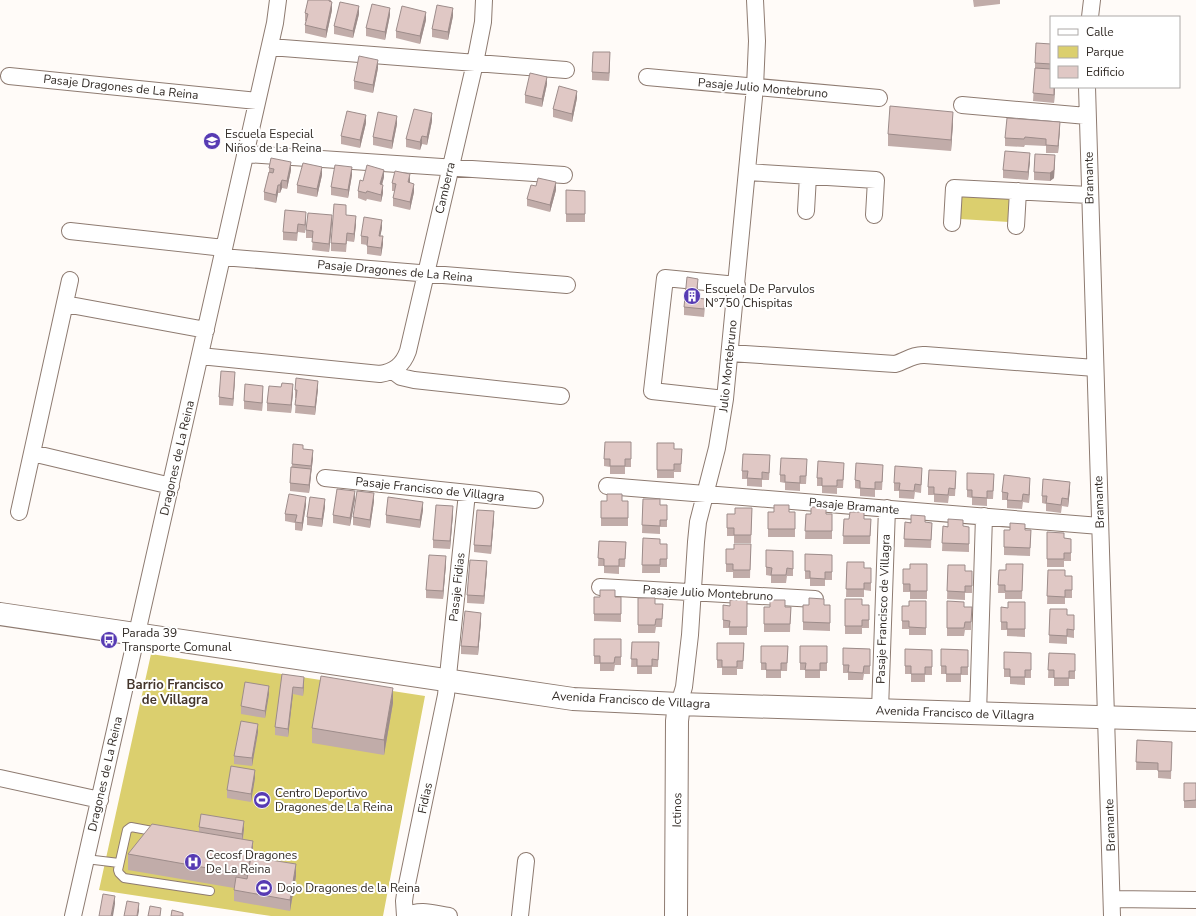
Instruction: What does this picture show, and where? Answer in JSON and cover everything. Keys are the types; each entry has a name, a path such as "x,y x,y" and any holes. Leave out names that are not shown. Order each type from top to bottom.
{"street":[{"name":"Dragones de La Reina","path":"73,916 270,47 278,0"},
{"name":"Camberra","path":"393,371 406,357 475,63 483,22 484,0"},
{"name":"Julio Montebruno","path":"679,704 684,687 698,522 718,448 725,399 755,87 757,40 755,0"},
{"path":"1090,16 1092,0"},
{"path":"270,47 566,70"},
{"name":"Pasaje Dragones de La Reina","path":"9,76 257,101"},
{"name":"Pasaje Julio Montebruno","path":"648,78 879,98"},
{"name":"Bramante","path":"1087,88 1089,195 1112,916"},
{"path":"962,105 1087,116"},
{"path":"245,154 564,175"},
{"path":"747,172 876,180 874,215"},
{"path":"806,211 808,176"},
{"path":"952,223 954,188 1089,195"},
{"path":"1016,226 1018,191"},
{"name":"Pasaje Dragones de La Reina","path":"70,231 223,252 425,273 567,285"},
{"path":"725,399 652,390 665,278 737,285"},
{"path":"19,512 70,280"},
{"path":"65,304 206,330"},
{"path":"730,352 895,364 918,354 1095,368"},
{"path":"200,356 380,374 393,371 401,376 414,380 560,396"},
{"path":"32,453 170,486"},
{"name":"Pasaje Francisco de Villagra","path":"325,478 535,500"},
{"name":"Pasaje Bramante","path":"607,486 1100,526"},
{"name":"Pasaje Fidias","path":"448,681 467,493"},
{"name":"Pasaje Francisco de Villagra","path":"880,710 887,508"},
{"path":"978,714 984,516"},
{"name":"Pasaje Julio Montebruno","path":"600,587 815,599"},
{"name":"Avenida Francisco de Villagra","path":"0,614 573,699 679,704 1196,720"},
{"name":"Fidias","path":"406,916 404,901 405,894 448,681"},
{"name":"Ictinos","path":"676,916 679,704"},
{"path":"0,778 100,800"},
{"path":"520,916 526,861"},
{"path":"1112,899 1196,900"},
{"path":"406,916 416,912 449,916"}],"lane":[{"path":"166,833 130,827 125,835 119,873 124,878 210,891"},
{"path":"86,859 120,863"}],"green space":[{"path":"961,192 1010,195 1009,222 960,219"},
{"name":"Centro Deportivo Dragones de La Reina","path":"151,654 425,696 383,916 271,916 99,890"}],"building":[{"path":"308,0 329,0 332,2 326,30 305,25 308,14 305,13"},
{"path":"340,2 359,6 353,31 334,26"},
{"path":"372,4 390,8 385,32 366,28"},
{"path":"437,5 453,8 448,32 432,29"},
{"path":"402,6 426,12 420,36 396,31"},
{"path":"1036,43 1050,44 1050,64 1035,63"},
{"path":"593,52 610,52 609,73 592,72"},
{"path":"359,56 378,60 373,85 354,81"},
{"path":"1035,68 1050,69 1050,88 1054,88 1054,95 1033,93"},
{"path":"530,73 547,77 542,99 525,95"},
{"path":"559,86 577,91 572,114 553,109"},
{"path":"890,106 953,112 951,140 888,134"},
{"path":"414,109 432,113 427,137 422,136 420,142 406,139"},
{"path":"347,111 366,115 360,140 341,136"},
{"path":"378,112 397,116 392,141 373,137"},
{"path":"1007,118 1060,122 1058,146 1046,145 1046,139 1025,137 1024,139 1005,138"},
{"path":"1005,151 1030,153 1028,172 1003,170"},
{"path":"1035,154 1055,155 1054,170 1050,173 1034,172"},
{"path":"271,158 291,162 287,181 282,180 280,185 278,185 276,195 264,192 269,172 273,173 274,169 269,168"},
{"path":"303,163 322,167 317,189 297,185"},
{"path":"335,165 352,167 348,190 331,187"},
{"path":"367,165 384,170 380,184 383,185 381,195 367,191 366,193 358,191 360,180 363,181"},
{"path":"395,171 410,174 408,182 414,184 410,202 393,198 396,184 392,183"},
{"path":"538,178 556,182 550,205 527,199 531,185 536,186"},
{"path":"566,190 585,191 585,214 566,214"},
{"path":"334,204 346,205 346,215 356,216 354,234 347,233 346,244 331,243"},
{"path":"285,210 306,212 305,225 298,224 297,233 283,232"},
{"path":"308,213 332,215 329,244 312,242 313,231 306,230"},
{"path":"364,217 382,220 379,236 383,236 381,248 367,246 368,237 361,236"},
{"path":"687,277 698,279 696,298 705,299 704,309 684,307"},
{"path":"221,371 235,372 233,399 219,397"},
{"path":"296,378 318,381 315,407 295,405 297,390 295,390"},
{"path":"282,383 293,384 291,405 267,403 269,386 281,387"},
{"path":"245,384 263,386 262,403 244,401"},
{"path":"605,442 631,442 631,459 625,459 625,466 610,466 610,459 604,459"},
{"path":"657,443 674,443 674,449 682,449 681,464 674,464 674,470 657,470"},
{"path":"293,444 303,445 303,449 313,450 311,466 292,464"},
{"path":"743,454 770,455 769,473 762,472 762,479 747,478 748,471 742,471"},
{"path":"781,458 807,459 806,476 800,476 800,483 785,482 785,475 780,475"},
{"path":"818,461 844,463 843,480 837,480 837,486 822,486 822,478 817,478"},
{"path":"856,463 883,465 882,482 875,482 875,489 860,488 860,481 855,480"},
{"path":"895,466 922,468 921,485 915,484 914,491 899,490 900,483 894,483"},
{"path":"291,467 311,469 309,485 290,483"},
{"path":"929,470 956,471 955,489 949,488 948,495 934,494 934,487 928,487"},
{"path":"967,473 994,474 993,491 987,491 987,498 972,497 972,490 967,490"},
{"path":"1004,475 1030,478 1029,495 1023,494 1022,501 1007,500 1008,493 1002,492"},
{"path":"1043,479 1070,482 1068,499 1062,498 1061,505 1046,503 1047,496 1042,496"},
{"path":"337,489 355,491 350,518 333,515"},
{"path":"357,491 374,493 370,520 353,517"},
{"path":"289,494 306,497 302,523 295,522 297,515 285,514"},
{"path":"607,494 622,494 622,501 628,501 628,518 601,518 601,501 607,501"},
{"path":"310,497 325,499 322,519 307,517"},
{"path":"388,497 423,502 420,520 386,515"},
{"path":"643,499 660,499 660,505 667,505 667,520 660,520 660,526 642,525"},
{"path":"436,505 453,506 450,541 433,540"},
{"path":"774,505 789,505 789,512 795,512 795,529 768,529 768,512 774,512"},
{"path":"811,507 826,507 826,514 832,514 832,531 805,531 806,514 811,514"},
{"path":"735,508 752,508 751,535 734,535 734,528 727,528 727,514 735,514"},
{"path":"477,510 494,511 491,546 474,545"},
{"path":"850,512 864,512 864,519 871,519 870,536 843,536 844,519 849,519"},
{"path":"911,515 925,516 925,522 932,523 931,540 904,539 905,522 911,523"},
{"path":"948,519 963,520 963,526 969,527 969,544 942,543 943,526 948,527"},
{"path":"1010,523 1025,524 1025,530 1031,530 1030,548 1004,547 1004,530 1010,530"},
{"path":"1047,532 1064,533 1064,538 1071,539 1071,553 1064,553 1064,559 1047,559"},
{"path":"643,538 660,539 660,544 667,544 667,559 660,559 660,565 642,565"},
{"path":"599,541 626,542 625,559 619,559 619,566 604,566 604,559 598,558"},
{"path":"734,544 751,544 750,570 733,570 733,564 726,564 726,549 734,549"},
{"path":"766,550 793,551 793,569 787,568 786,575 771,575 772,568 766,567"},
{"path":"805,554 832,555 832,572 825,572 825,579 810,578 810,571 805,571"},
{"path":"429,555 446,556 443,591 426,590"},
{"path":"470,560 487,561 484,596 467,595"},
{"path":"847,562 864,562 864,568 871,568 871,583 864,583 864,589 846,589"},
{"path":"910,564 927,564 927,591 910,591 910,584 903,584 903,569 910,569"},
{"path":"1006,564 1023,564 1022,591 1005,591 1005,585 998,585 999,570 1006,570"},
{"path":"948,565 965,565 965,571 972,571 972,586 965,586 965,592 947,591"},
{"path":"1048,570 1065,570 1065,576 1072,576 1072,590 1065,590 1065,597 1047,596"},
{"path":"600,590 615,590 615,597 621,597 621,614 594,614 594,597 600,597"},
{"path":"638,598 655,598 655,604 663,604 662,619 656,619 655,625 638,625"},
{"path":"809,598 824,599 824,605 830,605 830,623 803,622 803,605 809,605"},
{"path":"845,599 862,599 862,605 869,605 869,620 862,620 862,626 845,626"},
{"path":"730,600 747,600 747,627 729,627 730,621 723,620 723,605 730,606"},
{"path":"770,600 785,600 785,607 791,607 790,624 764,624 764,607 770,607"},
{"path":"909,601 926,601 926,628 909,627 909,621 902,621 902,606 909,606"},
{"path":"947,601 964,602 964,607 972,607 971,622 965,622 964,628 947,628"},
{"path":"1008,602 1025,602 1025,629 1007,629 1007,622 1001,622 1001,607 1008,608"},
{"path":"1050,609 1067,609 1067,615 1074,615 1074,630 1067,629 1067,636 1049,635"},
{"path":"465,611 481,613 478,647 461,646"},
{"path":"594,639 621,639 621,657 615,657 614,663 600,663 600,656 594,656"},
{"path":"632,642 659,642 658,660 652,659 652,666 637,666 637,659 631,659"},
{"path":"717,643 744,643 743,661 737,661 737,667 722,667 722,660 717,660"},
{"path":"761,646 788,646 787,663 781,663 781,670 766,670 766,663 761,663"},
{"path":"800,646 827,646 827,663 820,663 820,670 805,670 806,663 800,663"},
{"path":"843,648 870,649 870,666 864,666 863,673 848,672 849,665 843,665"},
{"path":"905,649 932,650 932,667 925,667 925,674 911,674 911,666 905,666"},
{"path":"941,649 968,650 968,667 961,667 961,674 946,674 946,666 941,666"},
{"path":"1004,652 1031,653 1031,670 1025,670 1025,677 1010,677 1010,669 1004,669"},
{"path":"1049,653 1075,654 1075,671 1069,671 1069,678 1054,678 1054,670 1048,670"},
{"path":"282,674 304,677 303,688 293,687 288,729 275,727"},
{"path":"321,676 393,688 384,740 312,728"},
{"path":"245,682 269,686 265,711 241,706"},
{"path":"241,721 258,724 252,758 234,756"},
{"path":"1137,740 1172,742 1171,771 1158,771 1158,763 1136,762"},
{"path":"231,766 255,770 251,794 227,790"},
{"path":"1184,783 1196,783 1196,800 1184,801"},
{"path":"201,814 244,821 242,834 199,827"},
{"path":"152,824 253,841 247,875 128,854"},
{"path":"251,857 296,864 290,900 234,890 236,877 247,879"},
{"path":"103,894 115,896 111,916 99,916"},
{"path":"127,901 139,903 137,916 124,916"},
{"path":"150,906 161,908 160,916 148,916"},
{"path":"172,910 183,913 183,916 171,916"}],"place":[{"name":"Escuela Especial Niños de La Reina","path":"212,141"},
{"name":"Escuela De Parvulos N°750 Chispitas","path":"692,296"},
{"name":"Parada 39 Transporte Comunal","path":"109,640"},
{"name":"Centro Deportivo Dragones de La Reina","path":"262,800"},
{"name":"Cecosf Dragones De La Reina","path":"193,862"},
{"name":"Dojo Dragones de la Reina","path":"264,888"}],"district":[{"name":"Barrio Francisco de Villagra","path":"175,692"}]}
